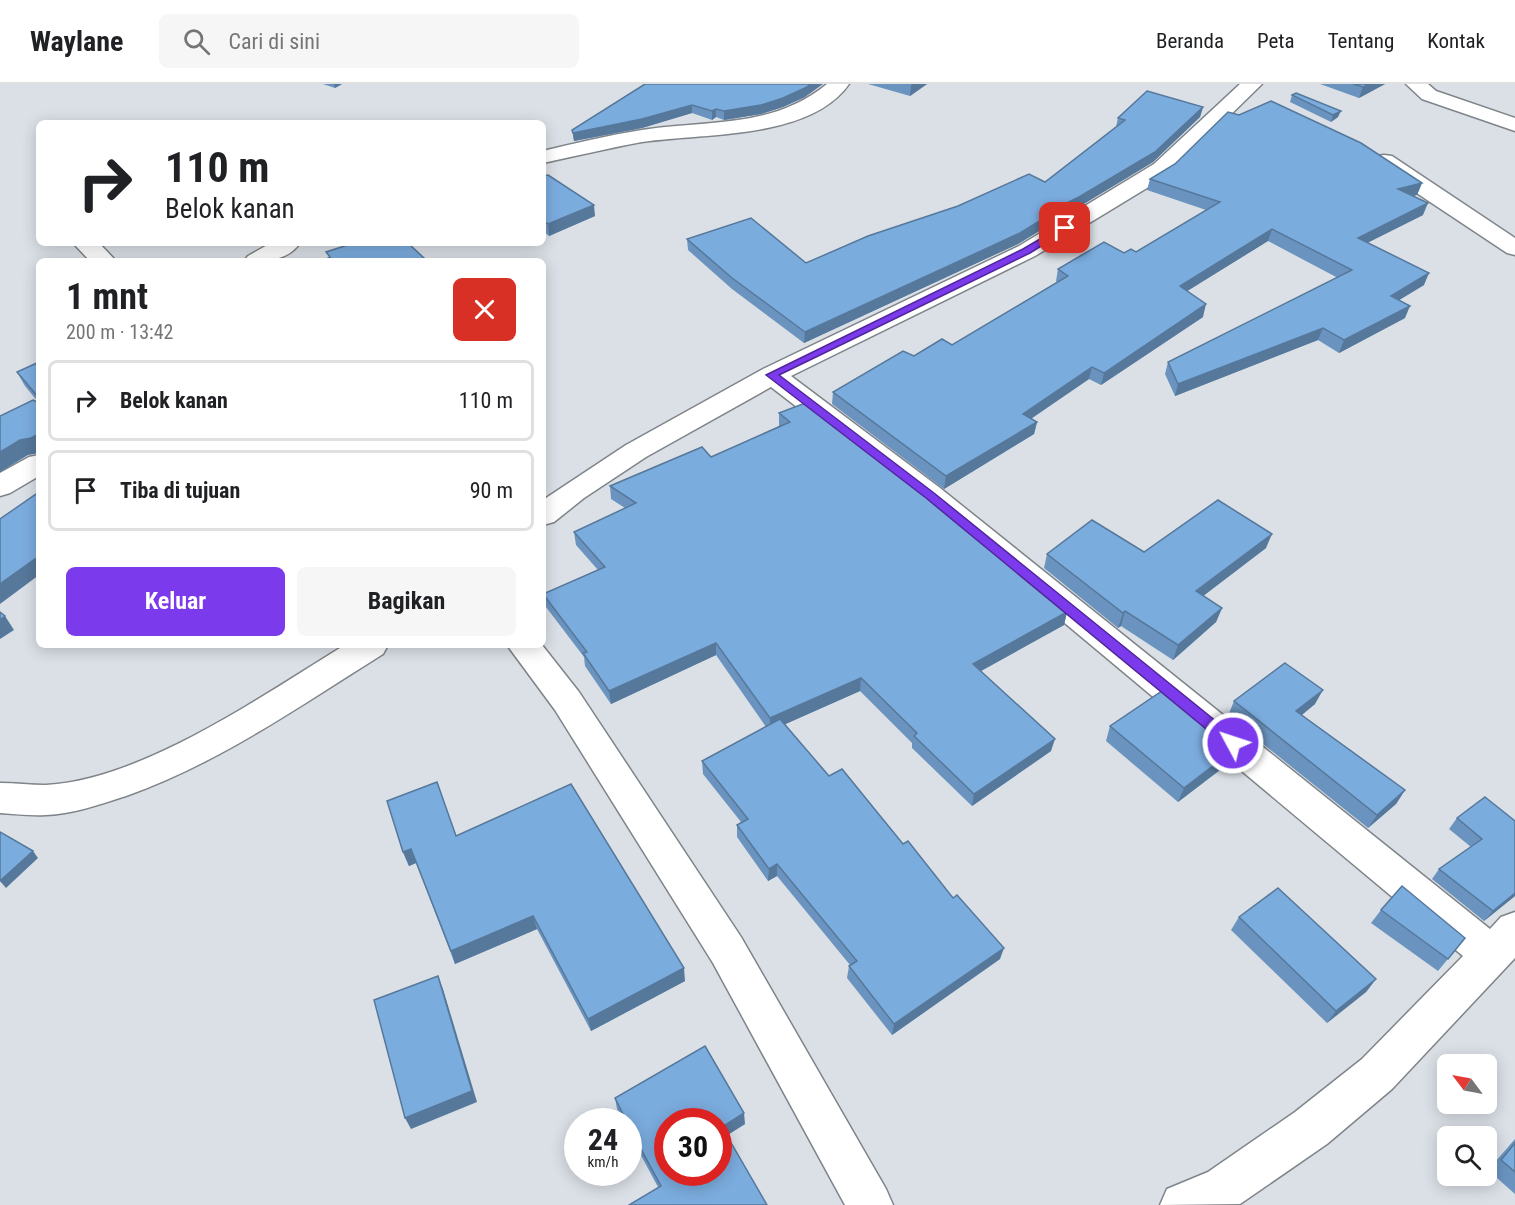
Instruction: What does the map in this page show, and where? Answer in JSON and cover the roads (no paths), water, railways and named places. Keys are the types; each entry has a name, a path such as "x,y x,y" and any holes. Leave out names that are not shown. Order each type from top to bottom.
{"street":[{"path":"546,156 644,136 772,121 813,104 831,93 839,84"},
{"path":"1416,84 1429,95 1515,125"},
{"path":"546,513 574,491 636,451 772,375 1027,251 1162,169 1246,90"},
{"path":"1365,148 1515,248"},
{"path":"88,246 101,258"},
{"path":"261,258 283,246"},
{"path":"772,375 1503,942 1377,1074 1311,1128 1224,1188 1183,1205"},
{"path":"0,486 36,466"},
{"path":"0,798 18,801 54,799 100,789 138,777 194,750 263,711 366,648"},
{"path":"526,648 567,701 727,950 870,1205"}]}
